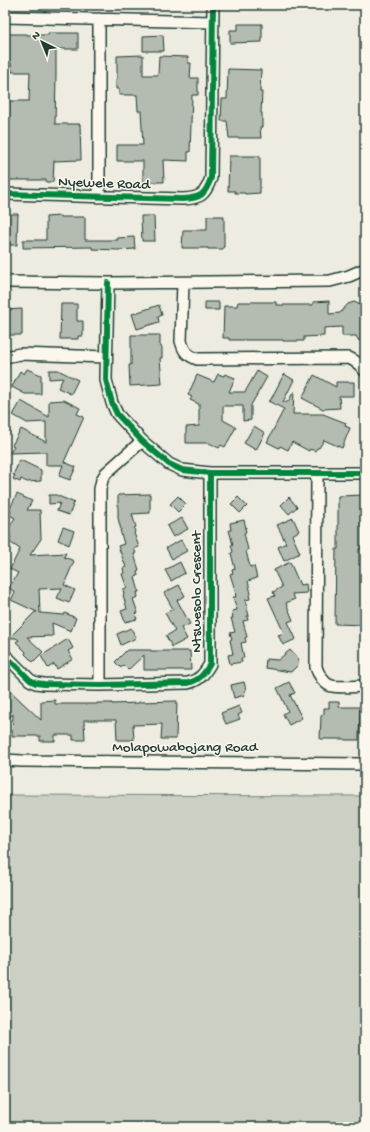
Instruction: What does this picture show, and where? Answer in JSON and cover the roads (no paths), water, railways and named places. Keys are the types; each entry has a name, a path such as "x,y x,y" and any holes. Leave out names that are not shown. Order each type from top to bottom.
{"street":[{"path":"5,17 213,22 214,5"},
{"path":"99,19 99,197"},
{"name":"Nyewele Road","path":"5,194 183,199 202,195 208,187 211,178 213,22"},
{"path":"5,282 183,283 330,281 349,276 365,269"},
{"path":"108,283 106,380 112,403 117,414 142,441 169,464 182,470 210,473 365,473"},
{"path":"183,283 180,341 184,350 189,356 197,360 349,358 355,360 365,371"},
{"path":"5,357 20,354 106,357"},
{"path":"100,685 100,490 102,480 106,473 142,441"},
{"name":"Ntswesolo Crescent","path":"5,655 30,680 36,683 44,684 100,685 188,683 196,681 204,674 210,664 210,473"},
{"path":"316,474 317,672 326,683 332,686 365,686"},
{"name":"Molapowabojang Road","path":"5,760 365,764"}]}
